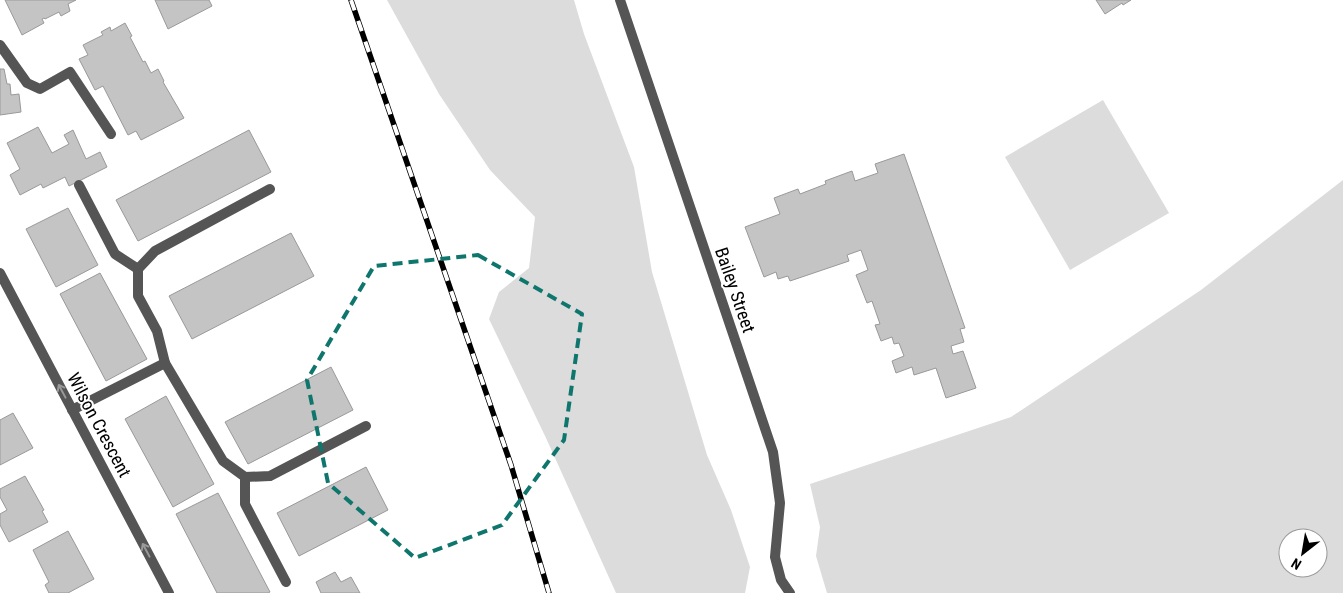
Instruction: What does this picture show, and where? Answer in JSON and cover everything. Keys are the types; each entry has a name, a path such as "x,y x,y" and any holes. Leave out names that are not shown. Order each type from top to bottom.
{"street":[{"name":"Bailey Street","path":"620,0 773,452 780,503 775,557 781,580 790,593"},
{"path":"0,45 27,83 40,89 70,72 111,134"},
{"path":"79,185 116,254 138,269"},
{"path":"270,189 155,251 138,269 138,296 157,331 165,362 223,461 245,477 270,476 366,426"},
{"name":"Wilson Crescent","path":"0,273 169,593"},
{"path":"72,410 165,362"},
{"path":"245,477 245,504 286,582"}],"highlighted area":[{"path":"478,255 582,314 564,440 502,525 415,558 328,483 307,380 374,266"}],"shaded area":[{"path":"387,0 574,0 584,34 634,167 652,272 707,455 731,510 750,567 745,593 616,593 546,438 489,319 499,292 529,268 535,217 490,170 439,94"},
{"path":"1103,100 1169,213 1070,270 1005,157"},
{"path":"1343,180 1343,593 827,593 816,556 820,527 810,484 1011,417 1201,290"}],"building":[{"path":"5,0 76,0 68,4 70,11 61,16 59,12 42,19 44,23 22,35"},
{"path":"155,0 209,0 212,6 168,29"},
{"path":"1096,0 1131,0 1123,5 1122,3 1105,14"},
{"path":"125,23 143,62 145,61 151,73 158,69 163,82 184,118 141,140 136,131 128,135 103,86 95,90 79,59 88,55 83,45 103,35 101,32 110,27 111,31"},
{"path":"0,69 4,69 7,84 10,84 11,95 19,94 21,112 0,115"},
{"path":"38,127 52,153 69,144 64,135 73,130 86,159 100,152 107,167 69,186 65,177 43,188 41,184 20,195 10,175 20,169 7,143"},
{"path":"249,130 271,172 138,241 116,200"},
{"path":"904,154 965,328 960,329 964,342 951,346 953,354 963,351 976,388 946,398 936,368 914,375 912,367 896,373 892,361 904,356 899,343 894,344 892,337 881,341 875,325 880,324 872,301 867,303 856,275 868,270 861,250 847,255 849,261 790,281 788,276 778,279 776,272 764,277 745,227 780,214 774,198 798,189 800,194 826,184 825,181 852,171 855,181 878,173 875,164"},
{"path":"68,208 98,265 56,287 26,229"},
{"path":"291,233 314,276 192,339 169,296"},
{"path":"100,273 147,359 106,381 60,294"},
{"path":"331,367 353,410 248,464 225,422"},
{"path":"166,396 214,484 173,507 125,419"},
{"path":"13,413 33,448 0,465 0,420"},
{"path":"366,467 388,510 299,556 277,513"},
{"path":"25,476 44,510 42,511 48,522 9,542 0,525 0,514 7,510 0,497 0,489"},
{"path":"218,493 270,592 217,593 176,514"},
{"path":"68,531 94,579 68,593 49,593 45,585 49,582 33,550"},
{"path":"335,572 341,582 351,577 360,593 321,593 316,582"}],"railway":[{"path":"351,0 511,465 549,593"}]}
